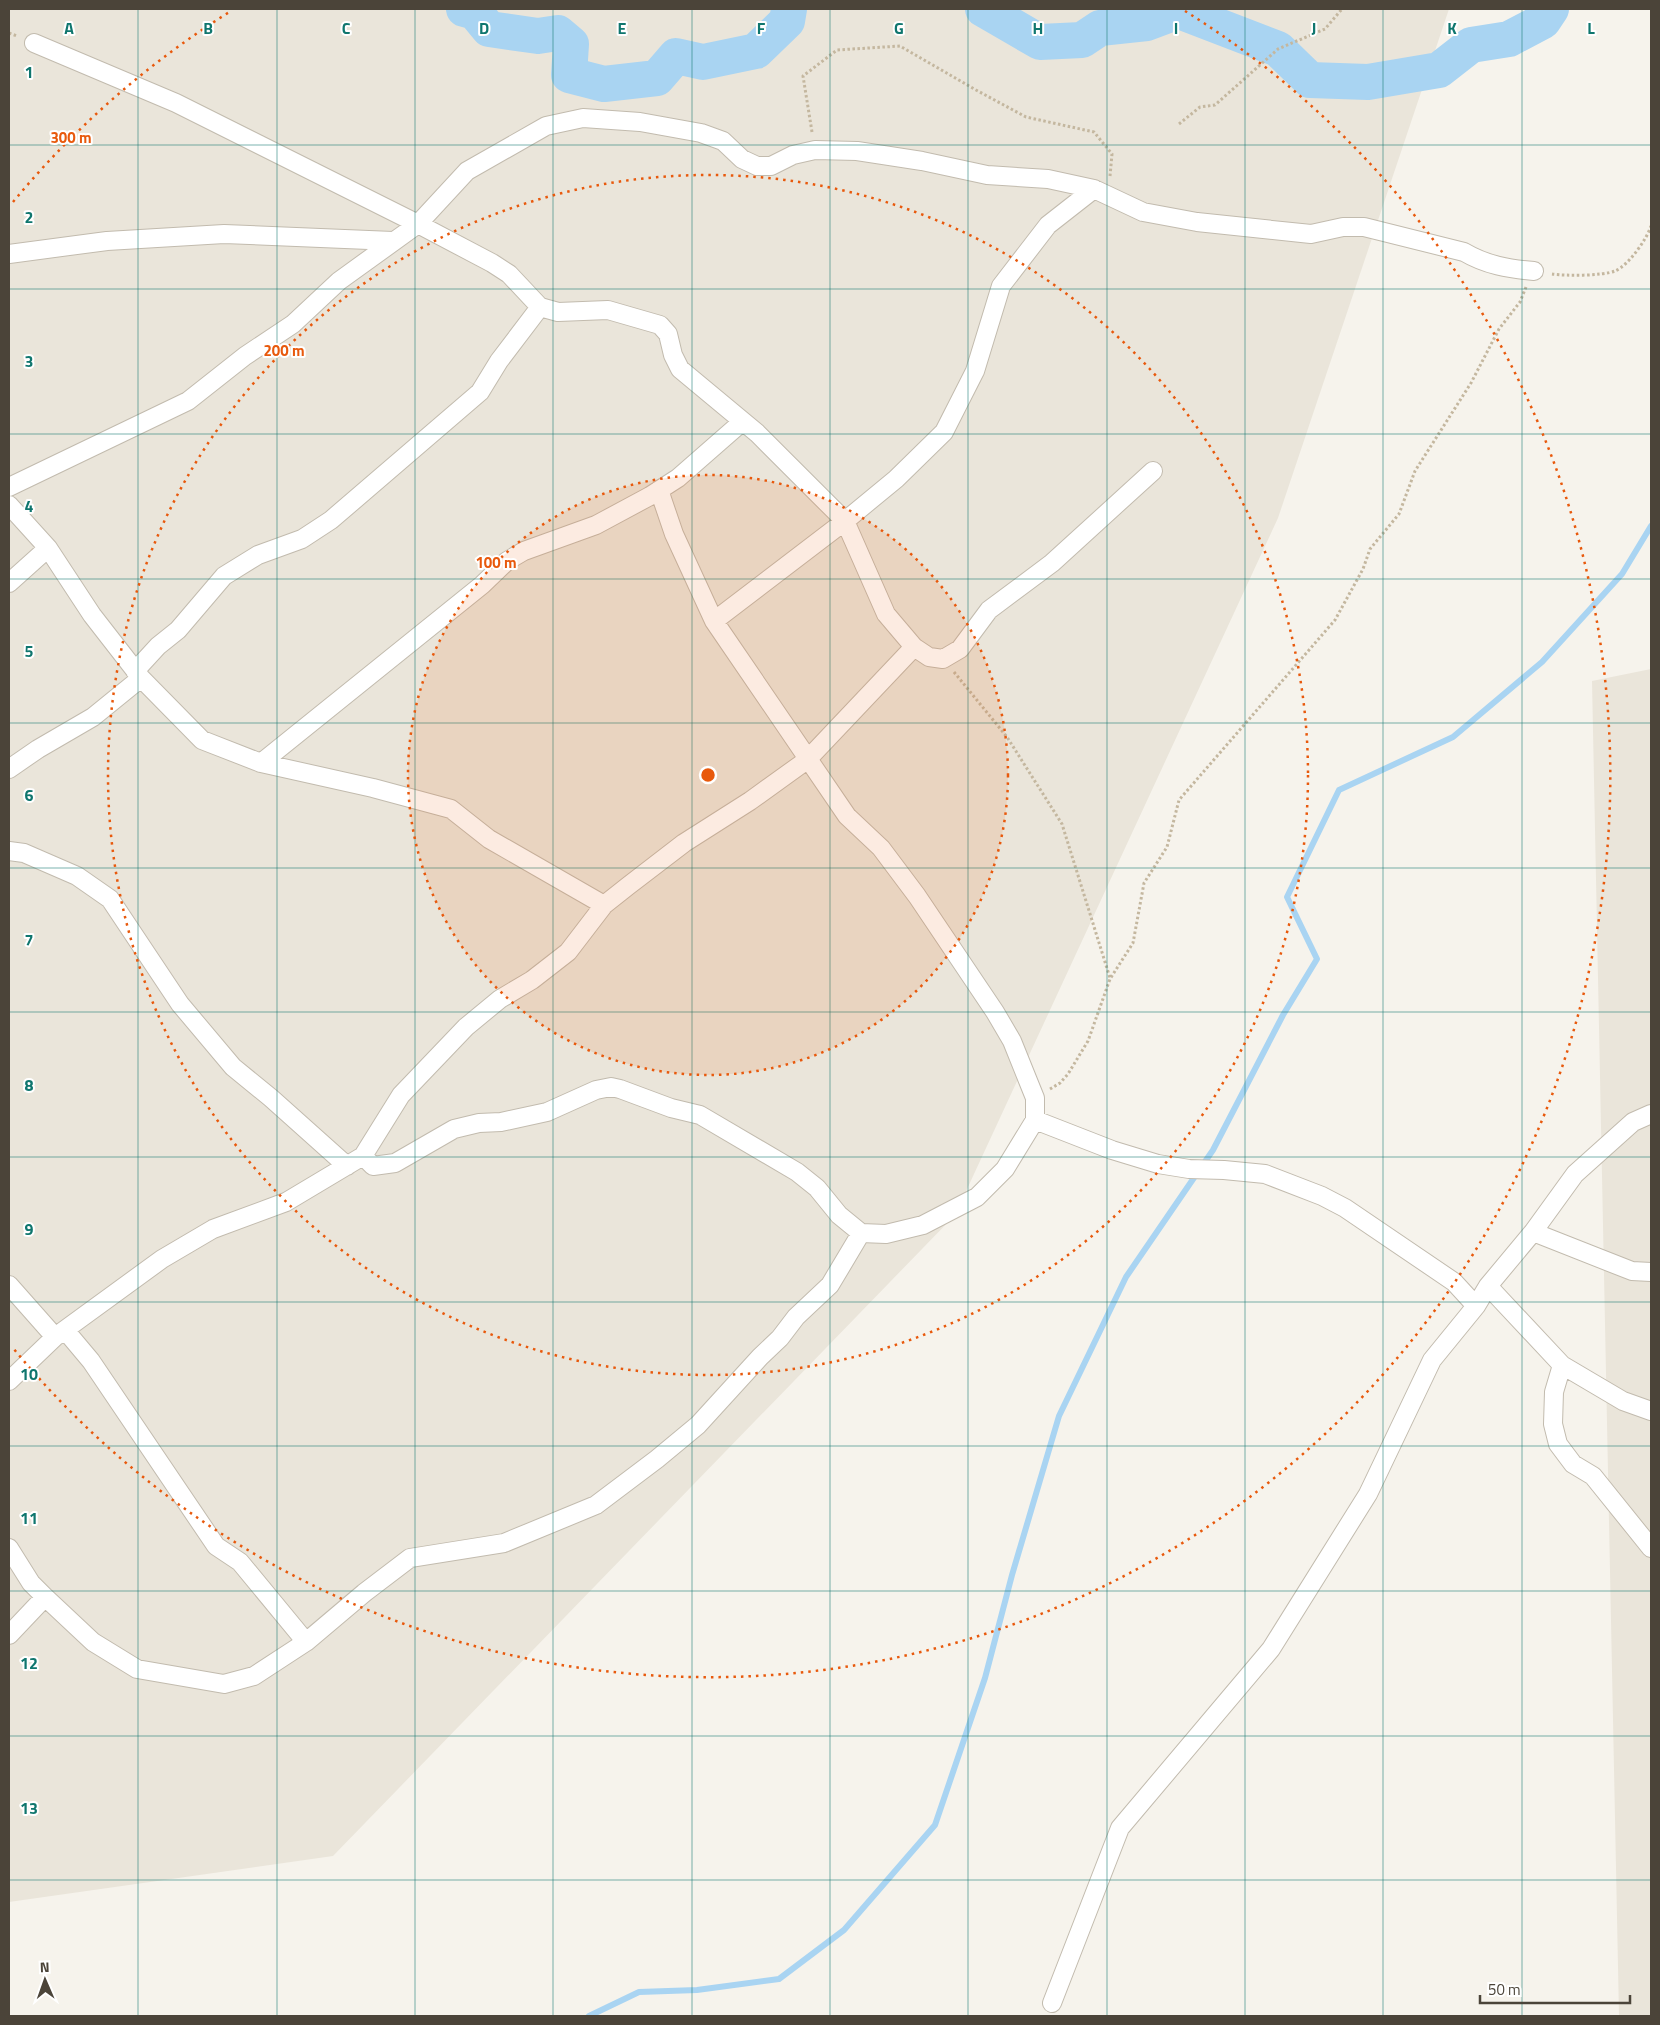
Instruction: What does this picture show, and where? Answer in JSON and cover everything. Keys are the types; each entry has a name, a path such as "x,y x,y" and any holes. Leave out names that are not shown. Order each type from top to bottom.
{"street":[{"path":"34,43 176,103 418,224 509,274 540,307 558,312 608,310 660,326 668,334 673,355 680,369 757,433 844,521 886,614 914,647 929,657 943,658 960,649 989,610 1052,563 1153,472"},
{"path":"9,488 188,401 245,356 293,324 339,280 418,224 467,171 546,126 583,118 640,122 701,133 723,140 742,159 757,166 771,166 793,155 815,150 857,151 922,161 987,175 1048,179 1094,189 1143,212 1197,222 1311,234 1343,226 1364,227 1464,252 1475,258 1509,269 1534,271"},
{"path":"714,621 896,479 944,432 975,371 1001,286 1048,225 1094,189"},
{"path":"9,254 107,241 224,234 393,242"},
{"path":"9,769 38,749 93,717 138,675 158,646 178,630 224,576 258,554 302,539 331,520 480,392 499,361 540,307"},
{"path":"261,763 482,585 507,562 524,551 596,526 659,490 678,478 742,422"},
{"path":"363,1156 373,1166 395,1163 454,1128 479,1123 501,1122 547,1112 596,1090 611,1087 620,1088 671,1108 700,1115 797,1172 817,1188 839,1215 861,1233 886,1234 923,1226 977,1197 1005,1169 1035,1120 1035,1098 1012,1041 967,968 917,896 881,848 847,816 714,621 674,534 659,490"},
{"path":"9,505 48,548 92,615 138,675 202,740 261,763 373,788 451,809 489,839 604,905"},
{"path":"9,583 48,548"},
{"path":"9,1381 60,1334 162,1259 213,1229 286,1202 363,1156 401,1095 466,1028 500,999 532,980 568,952 604,905 684,843 750,801 808,760 914,647"},
{"path":"9,851 24,853 77,876 110,899 180,1004 233,1067 272,1098 347,1166"},
{"path":"1052,2002 1120,1828 1271,1649 1368,1494 1432,1360 1476,1306 1488,1286 1534,1232 1575,1174 1632,1122 1651,1114"},
{"path":"1035,1120 1112,1150 1158,1164 1189,1169 1265,1174 1322,1196 1345,1208 1454,1282 1476,1306"},
{"path":"1534,1232 1632,1271 1651,1272"},
{"path":"9,1548 31,1583 92,1642 137,1669 224,1684 254,1676 306,1642 364,1593 410,1558 504,1543 596,1505 658,1459 698,1425 760,1357 780,1338 796,1317 830,1285 861,1233"},
{"path":"9,1285 91,1361 216,1546 240,1562 306,1642"},
{"path":"1488,1286 1562,1365 1623,1402 1651,1411"},
{"path":"1562,1365 1554,1392 1553,1424 1558,1444 1573,1464 1593,1476 1651,1548"},
{"path":"9,1635 45,1597"}],"path":[{"path":"1179,124 1200,107 1216,105 1278,49 1325,30 1342,9"},
{"path":"815,150 802,76 837,50 900,46 1026,117 1094,132 1112,154 1109,183 1094,189"},
{"path":"1035,1098 1060,1083 1068,1074 1088,1041 1110,979 1133,943 1144,883 1166,847 1179,800 1335,620 1363,569 1370,549 1399,514 1415,471 1471,383 1499,329 1520,302 1534,271 1569,276 1615,271 1628,260 1648,236 1651,226"},
{"path":"943,658 1007,737 1062,824 1110,979"}],"shaded area":[{"path":"9,9 1449,9 1278,518 955,1215 333,1856 9,1902"},
{"path":"1651,669 1651,2016 1619,2016 1592,681"}],"waterway":[{"path":"464,9 475,12 489,29 538,36 558,33 571,44 569,75 604,84 657,78 676,56 703,62 756,51 787,21 789,9"},
{"path":"983,9 1040,42 1082,40 1100,28 1147,23 1179,11 1278,49 1310,80 1368,82 1439,70 1471,45 1509,39 1543,21 1551,9"},
{"path":"589,2016 639,1992 697,1990 779,1979 844,1930 935,1825 985,1678 1012,1575 1059,1416 1126,1277 1213,1150 1283,1015 1317,959 1287,897 1339,790 1453,737 1542,662 1622,574 1651,526"}]}
